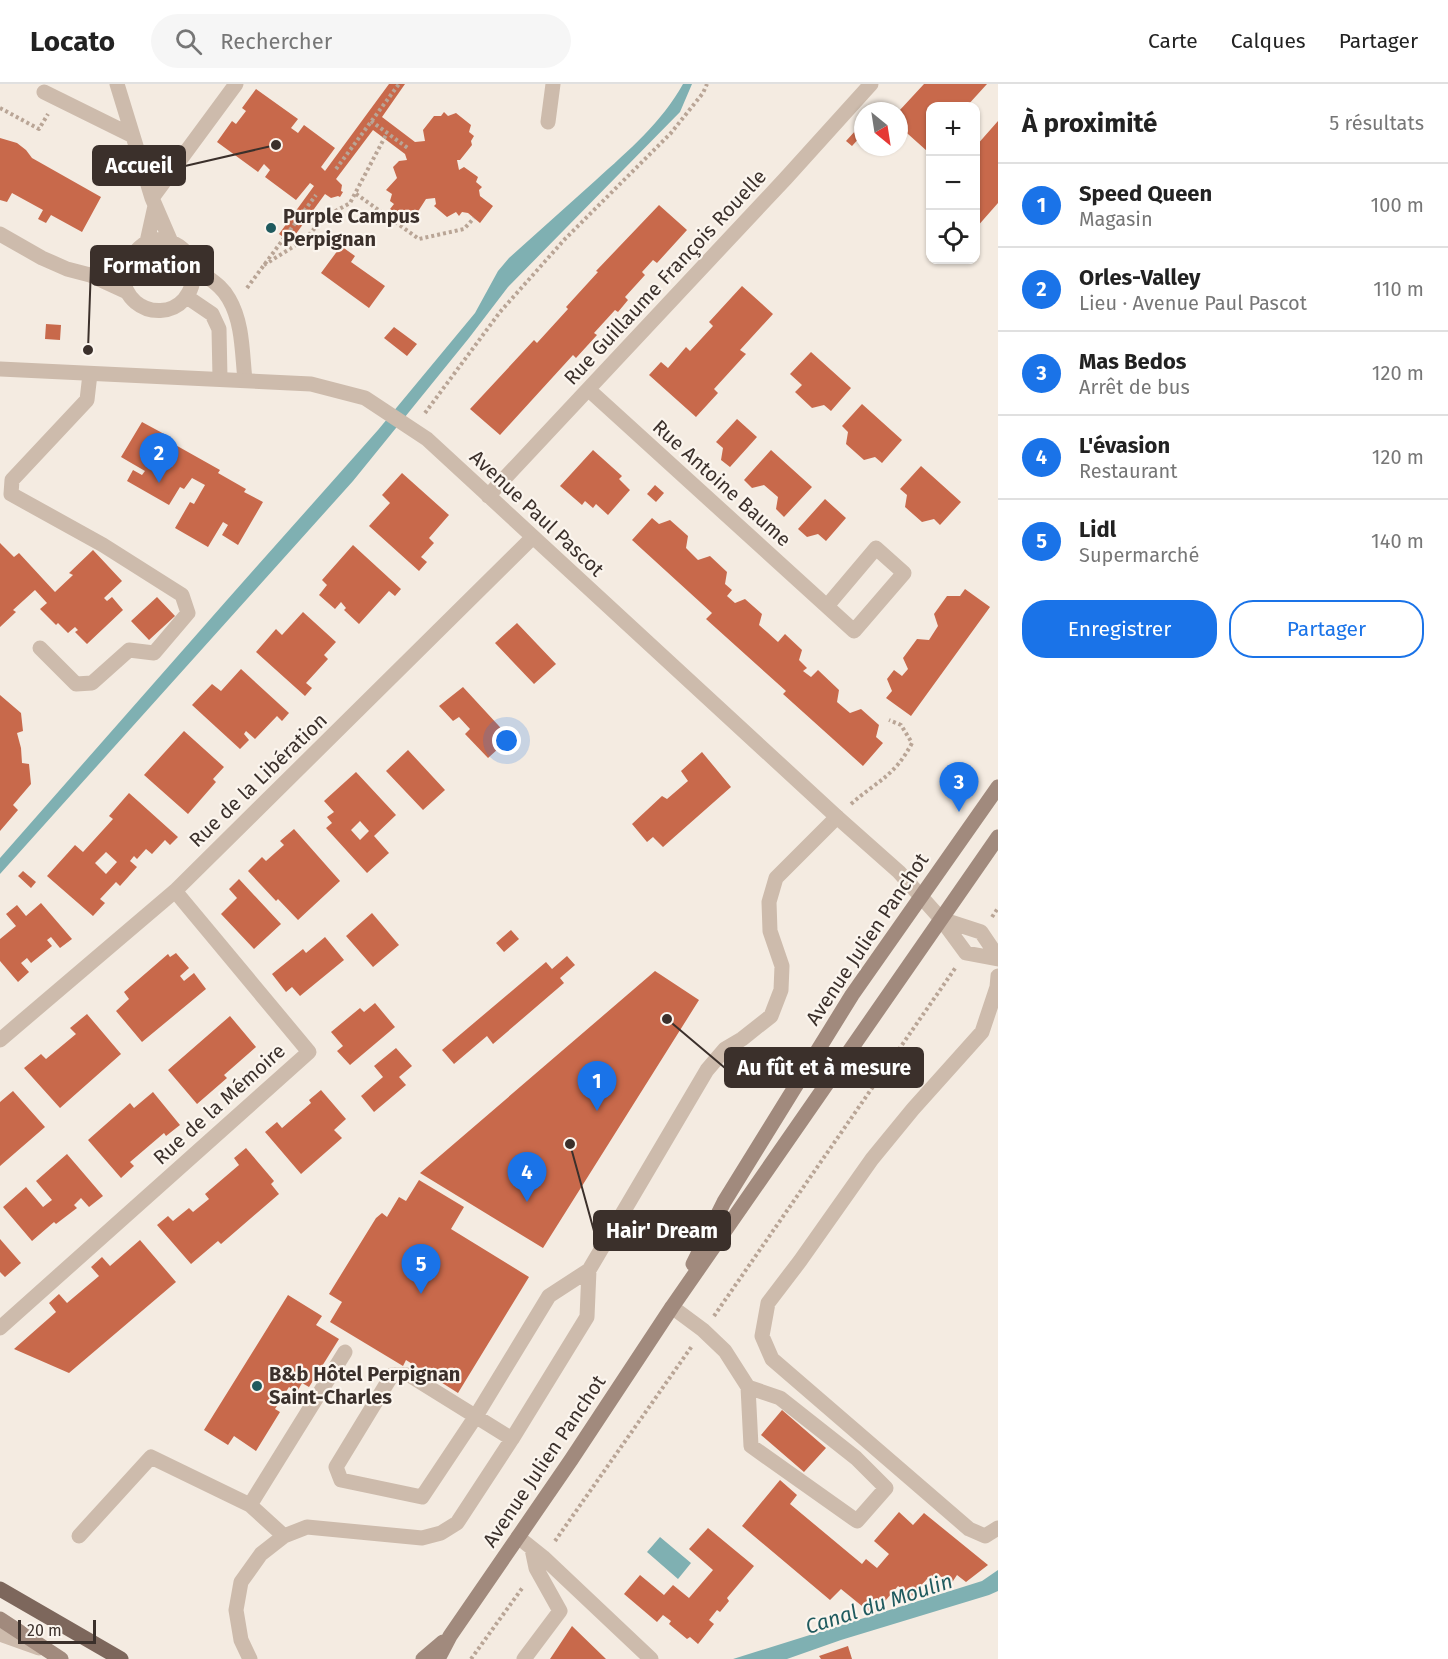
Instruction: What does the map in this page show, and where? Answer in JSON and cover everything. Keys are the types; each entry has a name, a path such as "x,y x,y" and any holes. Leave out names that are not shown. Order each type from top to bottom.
{"main road":[{"name":"Avenue Julien Panchot","path":"672,1307 724,1202 852,995 998,787"},
{"name":"Avenue Julien Panchot","path":"438,1659 450,1636 672,1307 998,837"},
{"path":"0,1589 121,1659"},
{"path":"0,1619 56,1656"},
{"name":"Avenue Julien Panchot","path":"423,1659 450,1636"}],"street":[{"path":"117,84 153,202 171,242"},
{"path":"147,242 153,202 236,84"},
{"path":"548,122 553,84"},
{"name":"Rue Guillaume François Rouelle","path":"488,496 589,390 871,84"},
{"path":"51,95 131,135"},
{"path":"0,234 42,258 127,292 141,306 158,311 173,308 187,297 194,281 194,267"},
{"path":"90,276 127,258 147,242 157,239 171,242 185,251 194,267 216,282 229,298 241,337 245,380"},
{"path":"127,258 123,274 127,292"},
{"path":"187,297 212,314 219,329 220,378"},
{"name":"Avenue Paul Pascot","path":"0,369 311,384 365,398 427,439 837,817 889,862 941,919 966,953"},
{"path":"40,648 76,684 92,683 129,650 154,653 188,613 182,595 103,545 10,494 12,480 87,400 90,374"},
{"name":"Rue Antoine Baume","path":"589,390 854,631 904,573 876,548 827,606"},
{"name":"Rue de la Libération","path":"0,1040 175,891 533,537"},
{"path":"512,1439 476,1416 409,1375 392,1375 336,1467 341,1480 422,1497 476,1416 549,1296 589,1270 707,1071 724,1049 742,1039 771,1016 781,990 782,966 770,931 769,902 776,878 837,817"},
{"name":"Rue de la Mémoire","path":"0,1328 309,1052 175,891"},
{"path":"941,919 981,932 998,958"},
{"path":"966,953 998,958"},
{"path":"998,976 997,987 982,1032 872,1159 768,1303 762,1336 772,1359 969,1529 985,1536 998,1528"},
{"path":"250,1659 241,1640 236,1610 241,1582 261,1554 284,1536 307,1527 422,1538 441,1533 457,1523 587,1317 589,1270"},
{"path":"672,1307 704,1330 725,1351 748,1387 751,1446 857,1521 886,1488 856,1458 780,1398 748,1387"},
{"path":"249,1505 345,1352"},
{"path":"79,1536 151,1457 249,1505 284,1536"},
{"path":"518,1538 537,1558 651,1659"},
{"path":"524,1659 560,1611 537,1558"},
{"path":"0,1634 56,1656"}],"path":[{"path":"336,170 399,84"},
{"path":"412,429 500,312 564,240 672,133 703,93 707,84"},
{"path":"0,108 39,129 51,95"},
{"path":"371,121 409,149"},
{"path":"264,265 304,240 325,217 350,202 387,134"},
{"path":"356,194 419,239 464,229 474,218"},
{"path":"233,307 316,195"},
{"path":"837,817 861,795 885,779 901,762 912,743 901,725 889,720"},
{"path":"981,932 998,908"},
{"path":"471,1659 537,1558 704,1330 966,953"}],"water":[{"path":"683,84 692,84 680,112 508,287 353,481 0,874 0,858 378,430 475,313 498,271 509,258 644,135 675,98"},
{"path":"660,1537 691,1563 678,1579 647,1552"},
{"path":"998,1570 998,1591 989,1595 841,1640 787,1659 733,1659 982,1581"}],"building":[{"path":"389,84 405,84 382,117 415,142 425,141 423,130 434,116 441,116 444,112 448,116 456,113 471,125 469,132 474,136 471,141 472,145 460,160 457,160 459,170 464,167 478,177 476,182 482,187 479,190 480,196 493,206 480,223 468,213 462,212 459,216 456,212 447,217 434,206 435,198 426,199 417,213 411,215 408,213 403,219 390,209 394,204 390,201 392,194 386,190 397,178 393,167 399,161 407,160 405,154 373,130 336,179 342,185 341,191 343,192 340,197 331,198 325,194 290,242 279,234 314,186 310,183 296,200 265,177 270,170 264,164 258,172 217,142 232,121 236,124 246,111 242,108 256,89 298,119 291,128 298,133 304,125 335,148 321,167 325,171"},
{"path":"924,84 987,84 971,102 926,102 926,150 908,134 907,102"},
{"path":"998,121 998,203 980,223 980,156 980,141"},
{"path":"854,132 854,144 852,146 846,141"},
{"path":"0,138 17,143 32,158 101,197 82,232 51,215 46,223 38,219 43,210 12,193 7,202 0,200"},
{"path":"659,205 687,230 657,263 653,260 642,272 645,275 625,297 628,300 618,312 615,310 576,358 573,355 500,435 470,409 534,340 537,343 568,309 566,307 598,272 596,271"},
{"path":"341,246 355,256 351,262 385,286 369,308 321,273"},
{"path":"742,286 773,314 740,350 746,354 714,389 718,393 696,417 649,375 661,362 668,368 686,347 690,351 713,326 709,322"},
{"path":"46,324 61,325 60,340 45,339"},
{"path":"394,327 417,344 407,356 384,338"},
{"path":"811,352 851,388 831,411 824,405 812,408 795,392 802,385 790,374"},
{"path":"862,404 902,440 882,463 875,457 864,460 846,444 848,432 842,426"},
{"path":"737,419 757,437 730,467 721,460 723,448 716,442"},
{"path":"142,422 166,435 163,438 220,470 218,473 246,489 244,492 263,502 238,545 222,535 228,525 223,522 208,547 175,528 190,502 194,504 205,485 192,478 184,489 180,487 169,505 127,481 133,470 142,475 145,471 121,457"},
{"path":"593,450 622,476 619,479 630,490 608,515 596,504 593,508 585,501 582,505 560,486"},
{"path":"771,450 812,487 784,517 776,509 778,497 764,485 752,488 744,480"},
{"path":"921,466 961,502 940,525 934,519 922,522 905,507 907,495 900,489"},
{"path":"402,473 449,515 429,538 434,543 421,557 427,562 419,571 369,526 390,503 382,495"},
{"path":"655,485 664,493 656,502 647,494"},
{"path":"825,499 846,518 826,541 818,534 807,537 798,529"},
{"path":"652,518 659,524 670,520 688,536 686,548 698,560 710,556 727,572 725,584 732,590 727,596 735,603 745,599 762,614 759,625 778,642 785,634 802,650 799,660 807,668 803,671 811,677 818,670 839,690 837,702 850,713 861,709 879,725 876,737 883,743 863,766 783,694 786,691 706,619 712,613 632,540"},
{"path":"0,543 14,557 19,553 55,592 73,575 69,573 93,550 122,581 104,598 107,601 112,597 123,610 87,644 75,632 78,630 75,627 68,633 40,609 47,603 35,590 13,610 16,612 0,627"},
{"path":"353,545 401,589 395,596 389,591 359,624 344,610 346,608 341,602 335,609 319,595 327,585 322,580"},
{"path":"965,589 990,607 911,716 886,698 892,691 887,679 894,670 902,676 908,669 903,658 917,639 929,640 938,626 934,614 947,596 960,596"},
{"path":"157,597 175,616 149,640 131,621"},
{"path":"303,612 336,642 324,655 328,659 306,683 312,688 305,696 256,652 276,629 282,635"},
{"path":"517,623 556,664 534,684 495,643"},
{"path":"241,669 289,713 282,721 277,716 255,739 246,731 244,734 249,740 240,749 192,705 212,684 221,691"},
{"path":"463,687 510,738 488,758 465,734 470,729 459,717 453,721 439,706"},
{"path":"0,695 21,713 23,731 17,733 22,763 29,764 31,784 13,805 18,810 0,831"},
{"path":"184,731 224,767 213,779 216,782 188,814 144,775"},
{"path":"408,750 445,790 423,810 386,771"},
{"path":"702,752 731,787 663,847 653,837 647,842 632,824 662,796 667,799 688,781 681,771"},
{"path":"356,772 396,815 374,836 389,853 367,873 326,828 332,823 327,817 334,812 324,801","holes":["360,821 369,831 360,840 351,830"]},
{"path":"129,793 178,837 170,845 165,840 152,854 146,849 137,859 134,856 130,861 137,867 120,886 116,882 100,899 105,903 93,916 47,876 75,845 83,852 113,819 109,816","holes":["106,852 117,862 106,874 95,863"]},
{"path":"294,829 340,881 298,920 278,899 276,901 248,871 262,857 266,861 284,845 280,841"},
{"path":"23,871 36,882 31,888 18,876"},
{"path":"239,879 281,924 254,949 221,914 237,898 229,889"},
{"path":"41,903 72,939 60,948 51,937 47,940 52,946 31,963 27,958 21,963 29,972 18,982 0,961 0,939 16,926 6,914 17,905 26,916"},
{"path":"372,913 399,945 373,967 346,936"},
{"path":"511,930 519,939 504,952 496,943"},
{"path":"325,937 344,960 300,996 292,987 286,992 272,974 303,949 306,953"},
{"path":"176,953 189,968 180,976 184,981 194,973 206,989 142,1042 116,1011 129,999 124,992 168,954 170,957"},
{"path":"567,956 575,965 560,978 564,983 493,1044 487,1036 454,1064 442,1050 546,962 552,969"},
{"path":"655,971 699,1000 543,1248 420,1173"},
{"path":"375,1003 395,1027 350,1065 337,1051 343,1046 331,1032 360,1008 364,1012"},
{"path":"87,1014 121,1054 60,1108 24,1068 41,1054 46,1059 76,1034 70,1028"},
{"path":"230,1016 256,1047 224,1075 227,1078 197,1104 168,1070"},
{"path":"396,1048 412,1066 399,1077 406,1085 374,1112 361,1096 383,1077 374,1066"},
{"path":"321,1090 346,1119 334,1130 342,1138 301,1174 265,1132 277,1122 282,1128 311,1103 309,1100"},
{"path":"13,1091 45,1127 0,1166 0,1102"},
{"path":"153,1092 180,1125 166,1136 164,1133 130,1162 134,1166 121,1178 88,1140 130,1103 134,1108"},
{"path":"246,1148 274,1181 271,1184 279,1194 221,1244 218,1241 191,1264 157,1225 168,1216 173,1221 189,1208 193,1212 209,1199 205,1194 239,1165 234,1158"},
{"path":"67,1154 103,1196 89,1207 81,1198 74,1205 77,1208 56,1224 54,1222 32,1241 3,1207 26,1187 43,1207 52,1200 36,1181"},
{"path":"419,1180 464,1207 451,1229 529,1277 458,1393 406,1360 403,1366 330,1322 342,1302 329,1294 376,1218 382,1213 387,1217 399,1197 406,1201"},
{"path":"0,1239 21,1263 5,1277 0,1272"},
{"path":"140,1240 176,1282 69,1373 14,1349 56,1312 49,1303 59,1294 67,1303 99,1276 91,1267 102,1257 110,1266"},
{"path":"288,1295 322,1316 316,1325 339,1339 309,1387 302,1383 297,1392 289,1387 275,1409 280,1412 256,1451 234,1436 228,1445 204,1430"},
{"path":"782,1410 826,1448 804,1472 761,1435"},
{"path":"780,1480 797,1495 790,1504 862,1564 866,1559 877,1568 889,1554 874,1541 899,1512 913,1525 924,1513 988,1565 966,1582 957,1575 951,1584 936,1573 930,1582 927,1579 912,1596 898,1586 873,1615 841,1589 830,1600 742,1526"},
{"path":"708,1528 754,1566 727,1598 729,1601 720,1612 717,1610 709,1620 714,1624 698,1644 690,1637 687,1639 669,1624 671,1621 663,1615 657,1622 624,1594 640,1575 664,1595 673,1585 689,1598 713,1570 689,1549"},
{"path":"572,1626 606,1659 550,1659"},
{"path":"848,1646 852,1659 821,1659 819,1656"}],"place":[{"name":"Accueil","path":"276,145"},
{"name":"Purple Campus Perpignan","path":"271,228"},
{"name":"Formation","path":"88,350"},
{"name":"Orles-Valley","path":"159,483"},
{"name":"Mas Bedos","path":"959,812"},
{"name":"Au fût et à mesure","path":"667,1019"},
{"name":"Speed Queen","path":"597,1111"},
{"name":"Hair' Dream","path":"570,1144"},
{"name":"L'évasion","path":"527,1202"},
{"name":"Lidl","path":"421,1294"},
{"name":"B&b Hôtel Perpignan Saint-Charles","path":"257,1386"}],"water label":[{"name":"Canal du Moulin","path":"879,1604"}]}
